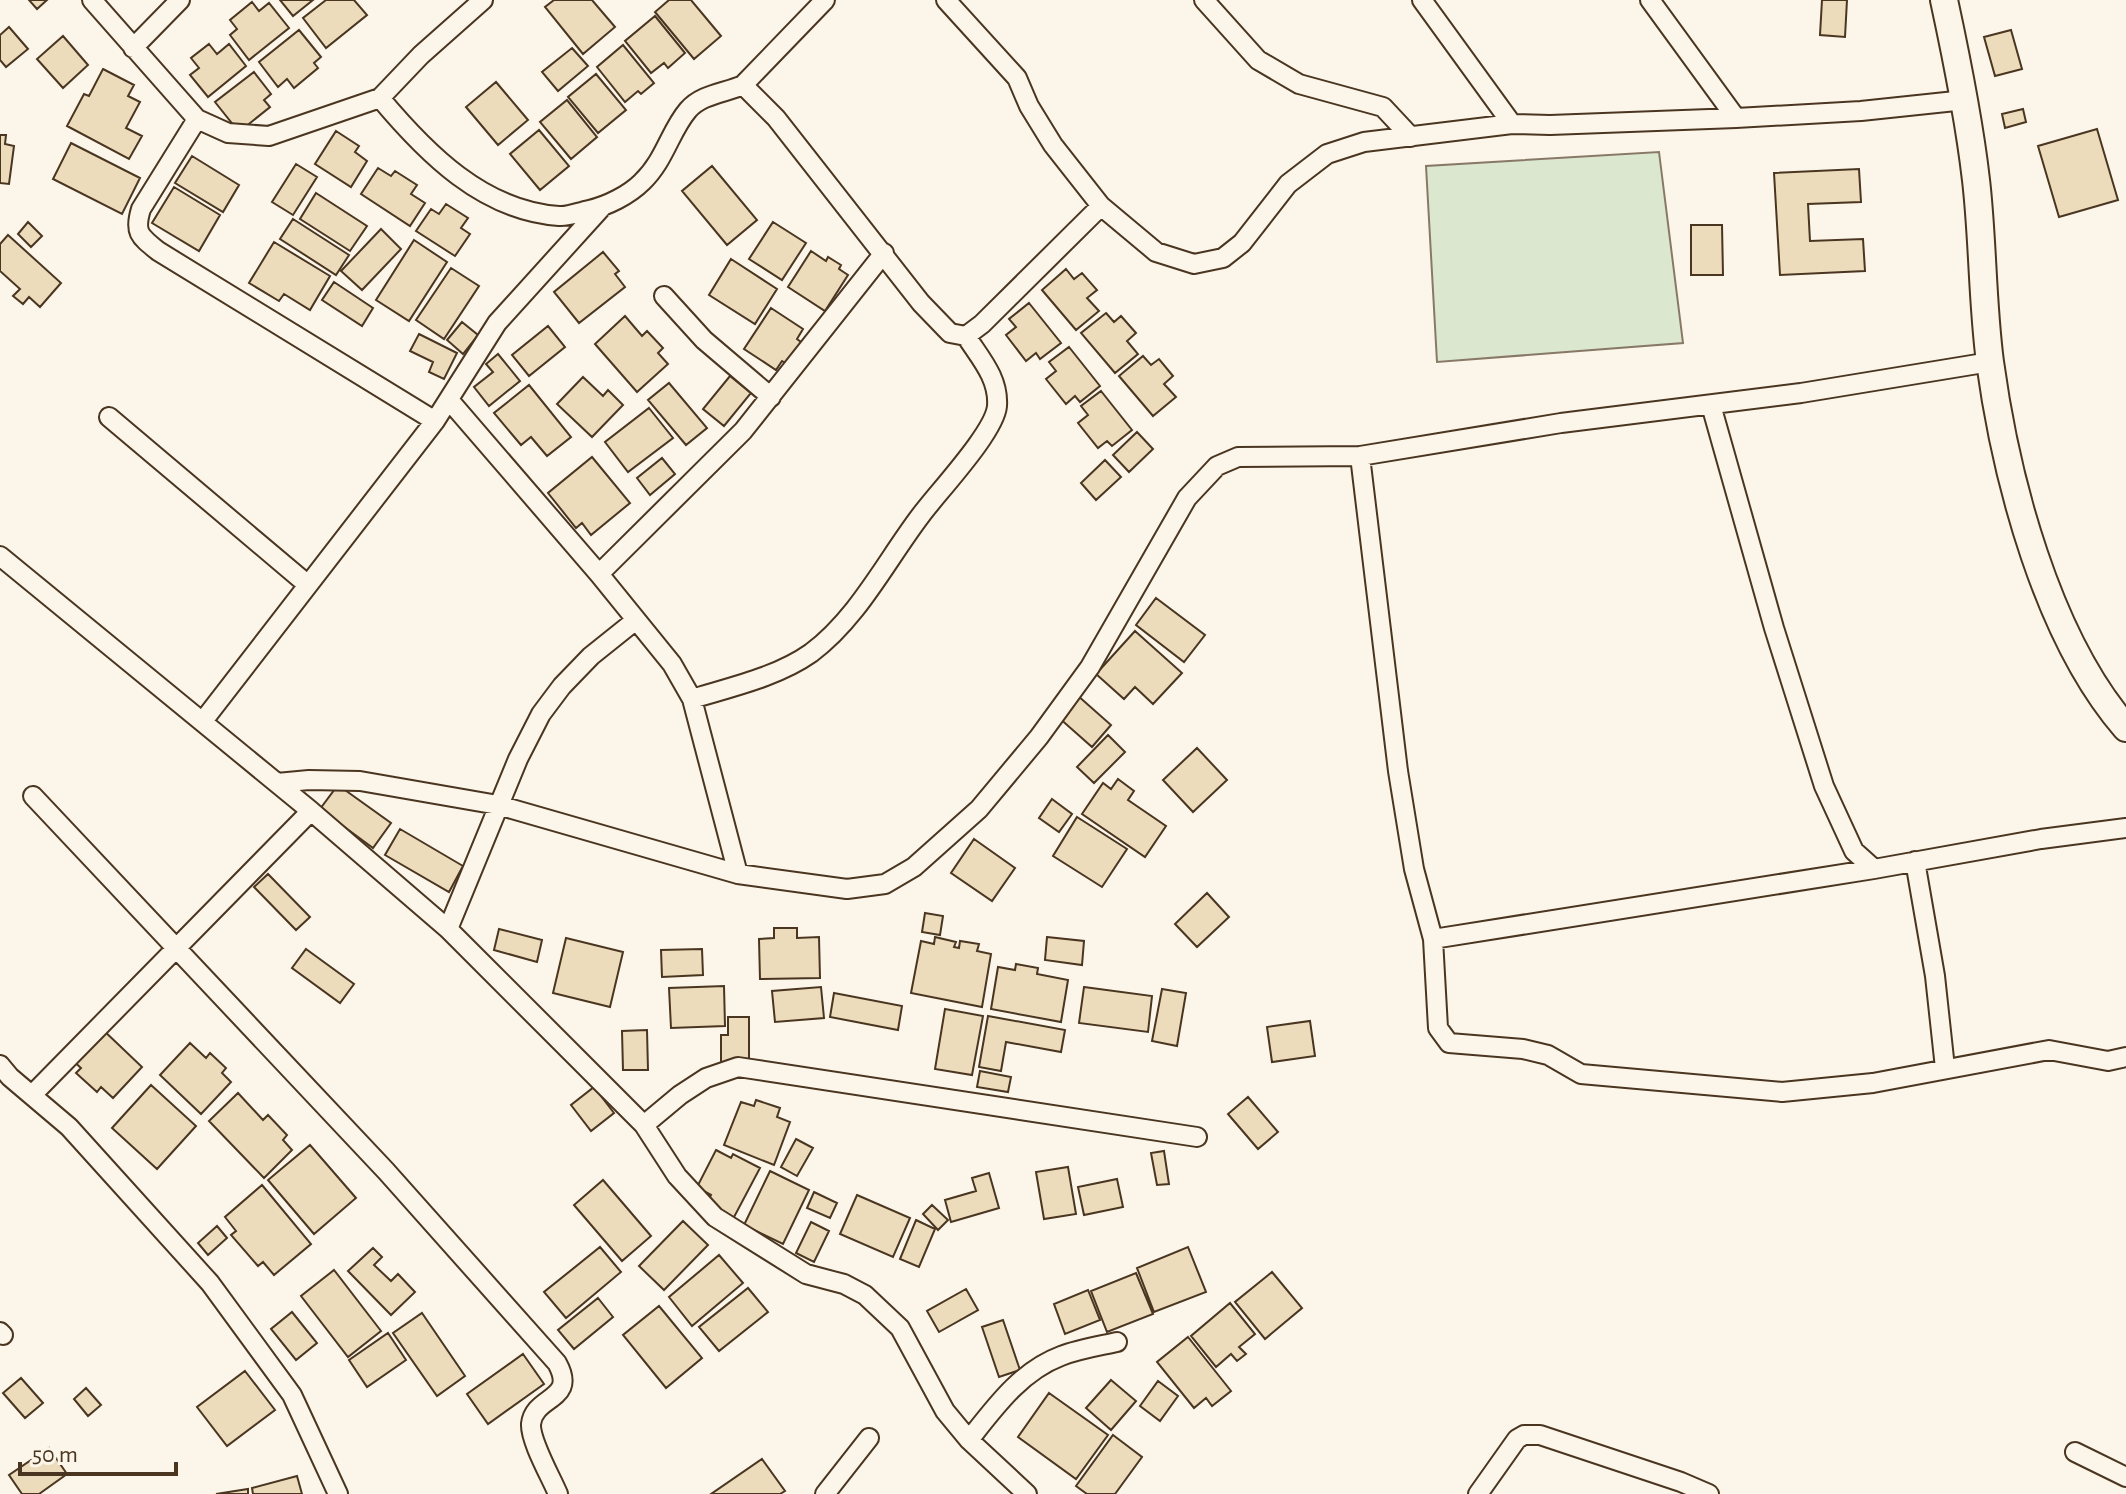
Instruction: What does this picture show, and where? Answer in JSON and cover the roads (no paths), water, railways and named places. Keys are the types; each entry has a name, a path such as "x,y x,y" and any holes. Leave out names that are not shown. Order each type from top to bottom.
{"street":[{"path":"92,0 197,119 228,133 269,136 380,98 421,55 483,0"},
{"path":"133,48 180,0"},
{"path":"203,721 435,421 497,323 602,207 641,183 663,158 689,109 709,95 743,85 825,0"},
{"path":"946,0 1017,78 1029,106 1053,145 1101,206 1156,252 1194,264 1223,258 1242,243 1288,184 1327,154 1364,142 1512,124 1736,118 1861,111 1965,100"},
{"path":"1204,0 1258,60 1299,84 1383,107 1411,137"},
{"path":"1422,0 1512,124"},
{"path":"1650,0 1736,118"},
{"path":"1944,0 1965,100 1976,181 1990,362 2010,467 2039,570 2073,645 2107,706 2126,728"},
{"path":"692,699 750,681 808,655 829,638 982,438 997,410 997,384 966,336 950,333 921,303 776,118 743,85"},
{"path":"380,98 412,136 455,175 508,206 561,217 602,207"},
{"path":"197,119 141,209 136,224 141,237 158,251 435,421"},
{"path":"966,336 982,324 1101,206"},
{"path":"599,574 743,431 884,253"},
{"path":"664,296 704,340 771,397"},
{"path":"277,783 360,781 498,805 738,874 847,889 885,884 914,867 979,809 1039,737 1090,667 1187,498 1217,466 1238,457 1360,456 1561,423 1711,405 1990,362"},
{"path":"449,400 672,664 692,699 738,874"},
{"path":"1711,405 1774,628 1824,786 1854,851 1874,869"},
{"path":"109,417 308,585"},
{"path":"1360,456 1398,771 1414,869 1433,939 1438,1028 1449,1043 1523,1049 1548,1055 1581,1074 1782,1092 1873,1083 2049,1050 2108,1061 2126,1057"},
{"path":"0,556 203,721 448,929 644,1125 677,1176 715,1217 806,1274 844,1284 865,1295 900,1328 945,1411 969,1440 1027,1494"},
{"path":"448,929 498,805 535,725 562,686 591,656 636,620"},
{"path":"33,796 386,1171 557,1363 564,1375 561,1389 535,1413 531,1425 558,1494"},
{"path":"32,1095 311,811"},
{"path":"1433,939 2126,828"},
{"path":"1915,861 1935,976 1945,1068"},
{"path":"644,1125 706,1078 738,1067 1197,1137"},
{"path":"3,1076 32,1095 69,1127 210,1283 292,1395 338,1494"},
{"path":"969,1440 1000,1401 1036,1368 1063,1355 1117,1342"},
{"path":"1478,1494 1510,1447 1524,1435 1540,1435 1678,1488 1709,1494"},
{"path":"825,1494 869,1438"},
{"path":"2075,1452 2126,1477"}]}
